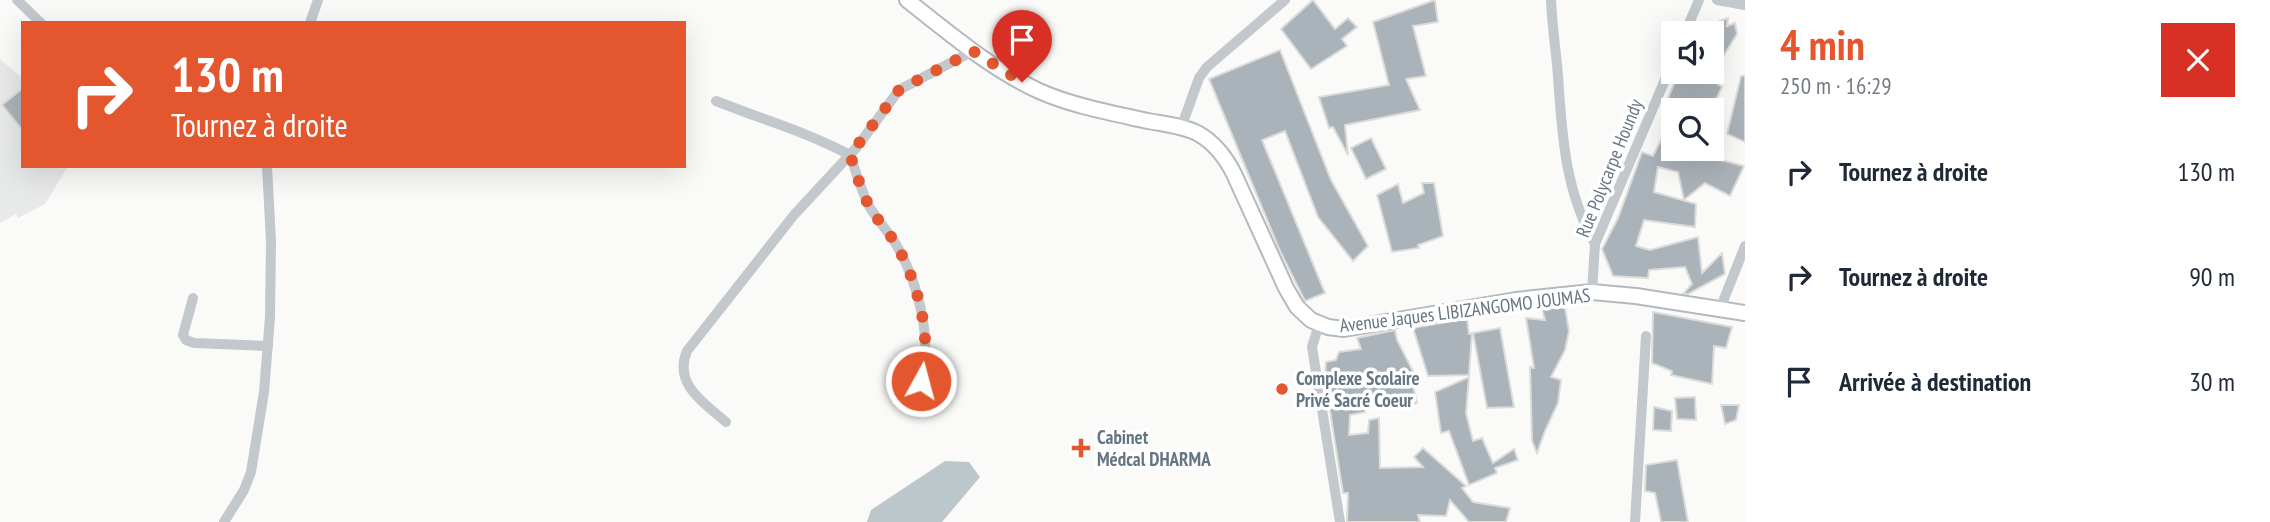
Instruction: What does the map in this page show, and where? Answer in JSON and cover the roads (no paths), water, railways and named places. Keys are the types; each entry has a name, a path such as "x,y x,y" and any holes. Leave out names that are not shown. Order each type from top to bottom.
{"main road":[{"name":"Avenue Jaques LIBIZANGOMO JOUMAS","path":"907,0 973,51 1041,92 1198,133 1211,143 1225,157 1297,307 1319,324 1344,329 1516,300 1592,292 1745,313"}],"street":[{"path":"17,0 39,21"},
{"path":"311,21 317,0"},
{"path":"1181,128 1199,78 1207,67 1284,0"},
{"path":"1551,0 1562,144 1576,205 1595,244"},
{"path":"1690,21 1699,0"},
{"path":"1717,0 1745,5"},
{"path":"726,422 698,398 688,385 682,363 687,351 794,215 850,155 899,90 973,51"},
{"name":"Rue Polycarpe Houndy","path":"1592,292 1595,244 1663,84"},
{"path":"716,101 794,129 850,155 870,207 908,266 919,299 925,366 921,381"},
{"path":"224,522 244,490 251,472 264,392 270,317 271,241 267,168"},
{"path":"1720,310 1745,246"},
{"path":"193,298 183,335 186,340 194,343 268,346"},
{"path":"1319,324 1312,347 1339,522"},
{"path":"1633,520 1646,336"}],"place":[{"name":"Complexe Scolaire Privé Sacré Coeur","path":"1282,389"},
{"name":"Cabinet Médcal DHARMA","path":"1081,448"}]}
